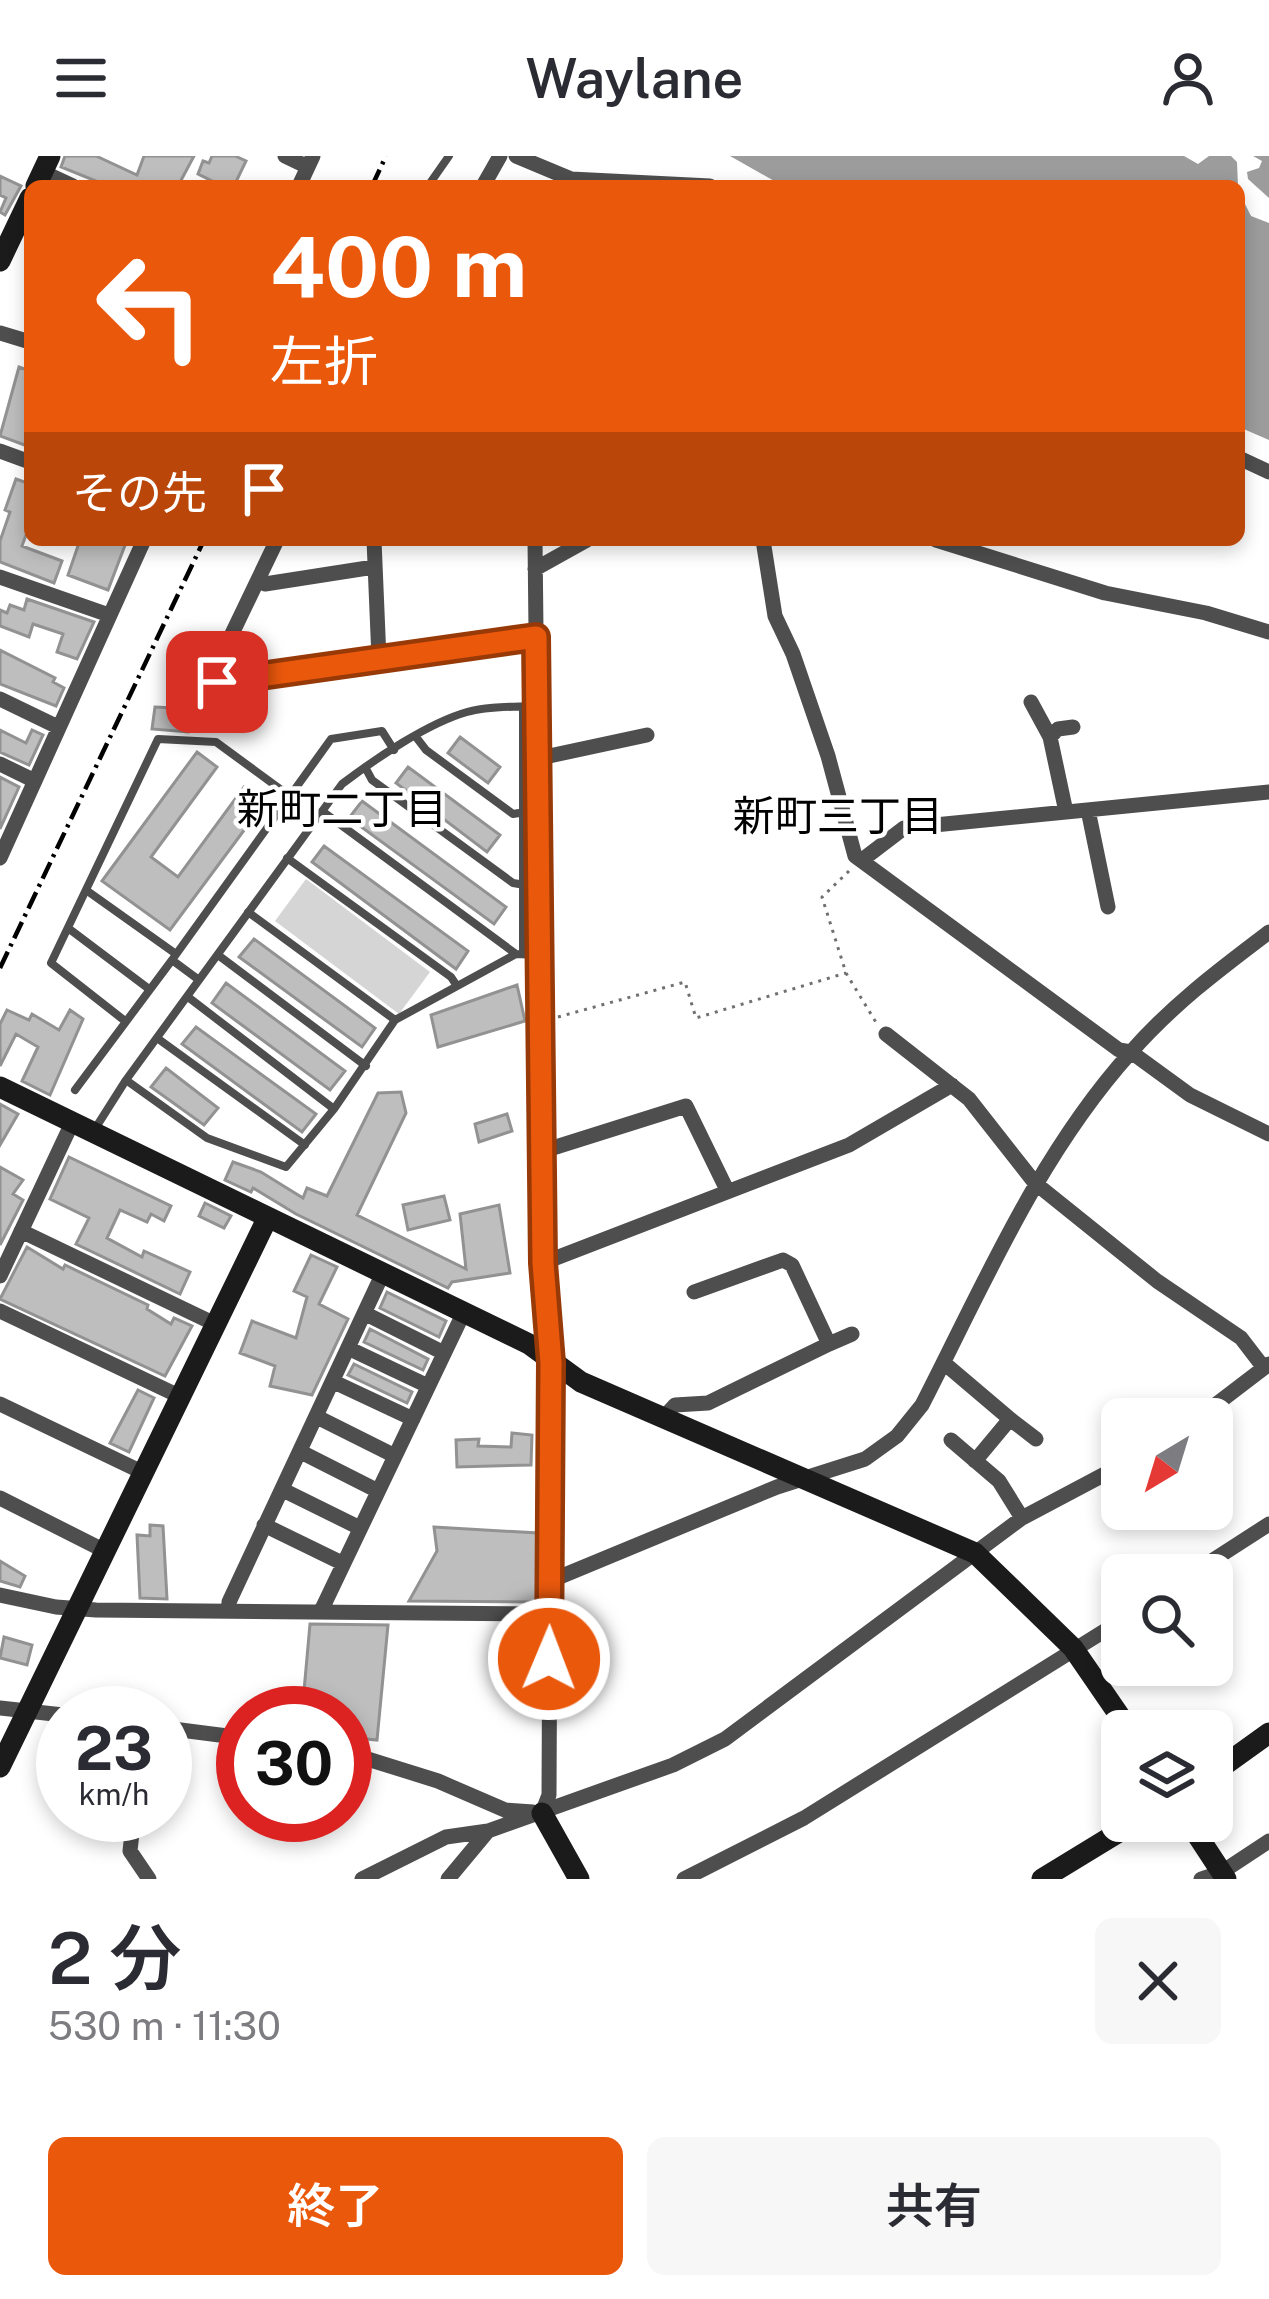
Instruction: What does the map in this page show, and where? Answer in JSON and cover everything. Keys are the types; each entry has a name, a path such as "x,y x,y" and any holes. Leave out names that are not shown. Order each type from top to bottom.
{"street":[{"path":"285,156 310,161"},
{"path":"516,156 565,180"},
{"path":"0,261 24,211"},
{"path":"2,849 141,546"},
{"path":"274,546 217,665 217,682 536,637"},
{"path":"374,546 379,659"},
{"path":"535,546 536,637 529,706 535,759 526,954 539,1022 543,1263 551,1363 549,1795 542,1813"},
{"path":"535,568 576,546"},
{"path":"764,546 775,616 828,756 856,856 1119,1050 1130,1052 1190,1096 1269,1134"},
{"path":"956,546 1105,592 1269,632"},
{"path":"258,580 265,584 374,567"},
{"path":"0,577 109,615"},
{"path":"0,699 58,727"},
{"path":"1031,701 1050,737 1066,812"},
{"path":"1050,737 1058,729 1073,727"},
{"path":"535,759 647,736"},
{"path":"0,764 35,781"},
{"path":"862,860 904,828 1269,792"},
{"path":"1088,810 1108,908"},
{"path":"550,1581 776,1486 865,1459 897,1436 922,1405 1035,1183 1130,1052 1184,997 1269,932"},
{"path":"886,1034 969,1099 1035,1183 1157,1281 1241,1338 1266,1366 1224,1398"},
{"path":"543,1263 849,1144 952,1085"},
{"path":"0,1087 529,1344 581,1382 975,1553 1073,1648 1116,1710"},
{"path":"541,1152 686,1106 727,1190"},
{"path":"0,1276 82,1127"},
{"path":"0,1767 267,1219"},
{"path":"21,1231 214,1324"},
{"path":"694,1292 783,1260 792,1265 829,1344"},
{"path":"229,1610 382,1275"},
{"path":"0,1311 179,1396"},
{"path":"366,1314 444,1353"},
{"path":"321,1611 463,1314"},
{"path":"665,1416 675,1405 708,1402 852,1334"},
{"path":"350,1348 428,1385"},
{"path":"944,1363 1036,1439"},
{"path":"334,1382 412,1419"},
{"path":"0,1404 142,1472"},
{"path":"317,1417 395,1456"},
{"path":"975,1461 1010,1419"},
{"path":"951,1440 999,1481 1022,1518"},
{"path":"301,1452 378,1491"},
{"path":"362,1879 446,1838 488,1831 542,1813 673,1765 725,1739 1022,1518 1101,1476"},
{"path":"283,1490 360,1528"},
{"path":"0,1498 105,1551"},
{"path":"1223,1554 1269,1524"},
{"path":"264,1526 342,1563"},
{"path":"0,1595 77,1609 550,1614"},
{"path":"684,1879 804,1818 1101,1632"},
{"path":"0,1708 36,1712"},
{"path":"1233,1759 1269,1733"},
{"path":"372,1760 438,1781 505,1810 542,1813"},
{"path":"542,1813 579,1879"},
{"path":"448,1879 488,1831"},
{"path":"1198,1842 1216,1877 1269,1841"},
{"path":"131,1842 130,1851 149,1879"},
{"path":"1042,1879 1103,1842"}],"lane":[{"path":"82,1127 126,1080 342,784 416,737 471,710 529,706 526,954"},
{"path":"75,1090 331,739 382,731 394,750"},
{"path":"416,737 426,750 513,814 525,812"},
{"path":"125,1021 51,964 158,740 216,742 291,796"},
{"path":"365,767 372,780 513,884 525,885"},
{"path":"322,811 526,954"},
{"path":"287,858 457,986"},
{"path":"86,890 199,980"},
{"path":"248,912 395,1020"},
{"path":"68,928 149,989"},
{"path":"126,1080 207,1138 286,1167 366,1066 395,1020 526,954"},
{"path":"218,955 366,1066"},
{"path":"188,996 334,1109"},
{"path":"157,1038 305,1145"}],"path":[{"path":"862,860 822,897 846,973 886,1034"},
{"path":"539,1022 685,982 695,1018 846,973"}],"shaded area":[{"path":"730,156 1184,156 1198,164 1209,156 1231,156 1237,162 1238,180 772,180"},
{"path":"1253,156 1269,156 1269,198 1248,179 1247,172 1259,168 1262,161"},
{"path":"1245,204 1251,216 1269,223 1269,440 1245,430"},
{"path":"306,879 430,972 399,1014 275,921"}],"building":[{"path":"65,156 96,156 137,175 144,156 194,156 181,180 93,180 61,167"},
{"path":"212,156 246,161 237,180 210,180 198,174 203,161 209,163"},
{"path":"0,176 21,186 5,215 0,212 6,198 0,195"},
{"path":"19,367 24,369 24,445 0,436"},
{"path":"16,479 24,482 22,546 62,561 54,583 0,562 0,541 10,512 5,510"},
{"path":"78,546 125,546 108,590 68,575"},
{"path":"27,599 94,622 77,659 57,652 63,634 33,624 29,637 0,626 0,610 7,613 10,605 24,610"},
{"path":"0,650 55,678 53,682 64,688 56,706 0,684"},
{"path":"155,707 192,709 188,732 152,729"},
{"path":"0,730 26,743 32,730 43,735 29,765 0,752"},
{"path":"460,737 500,767 488,783 448,753"},
{"path":"197,752 217,767 151,857 178,877 244,787 265,802 170,930 102,881"},
{"path":"408,767 500,835 487,852 396,783"},
{"path":"0,777 19,787 0,829"},
{"path":"362,801 506,907 494,924 349,818"},
{"path":"324,846 468,951 456,969 312,862"},
{"path":"254,939 375,1028 362,1047 239,957"},
{"path":"226,983 345,1071 330,1090 212,1003"},
{"path":"517,985 525,1021 438,1047 431,1015"},
{"path":"7,1010 29,1020 32,1014 59,1030 70,1010 83,1019 50,1095 22,1081 38,1047 16,1034 0,1066 0,1024"},
{"path":"196,1027 316,1114 302,1132 182,1044"},
{"path":"166,1068 218,1108 204,1125 151,1087"},
{"path":"401,1092 406,1113 357,1215 466,1269 460,1214 499,1205 510,1273 452,1282 448,1288 253,1188 251,1192 225,1180 233,1162 261,1172 303,1198 307,1188 327,1196 378,1093"},
{"path":"0,1104 18,1114 0,1145"},
{"path":"507,1114 512,1131 479,1142 475,1124"},
{"path":"69,1157 171,1206 164,1221 151,1214 147,1222 120,1210 107,1238 142,1257 144,1251 190,1272 180,1294 76,1244 89,1218 50,1199"},
{"path":"0,1167 23,1180 13,1194 23,1200 0,1245"},
{"path":"444,1196 450,1220 408,1230 403,1205"},
{"path":"205,1203 231,1216 224,1228 199,1216"},
{"path":"27,1247 63,1269 65,1265 148,1305 147,1309 171,1324 174,1318 192,1326 165,1376 0,1299"},
{"path":"311,1255 337,1267 319,1304 348,1319 312,1395 270,1386 275,1366 240,1353 252,1321 296,1338 307,1297 294,1291"},
{"path":"387,1292 446,1321 439,1337 380,1308"},
{"path":"370,1329 428,1359 423,1370 364,1342"},
{"path":"354,1364 412,1392 407,1403 348,1375"},
{"path":"138,1390 154,1398 129,1452 110,1443"},
{"path":"512,1433 532,1435 531,1465 457,1467 456,1440 479,1439 478,1446 511,1447"},
{"path":"150,1525 163,1526 167,1599 140,1598 137,1535 150,1536"},
{"path":"434,1527 538,1533 537,1602 409,1601 437,1551"},
{"path":"0,1561 25,1576 20,1587 0,1581"},
{"path":"310,1624 388,1625 377,1740 372,1740 372,1686 304,1686"},
{"path":"4,1637 32,1645 27,1665 0,1658"}],"railway":[{"path":"375,180 386,156"},
{"path":"0,968 201,546"}],"district":[{"name":"新町二丁目","path":"342,808"},
{"name":"新町三丁目","path":"838,815"}],"route":[{"path":"217,682 536,637 543,1263 551,1363 549,1659"}]}
